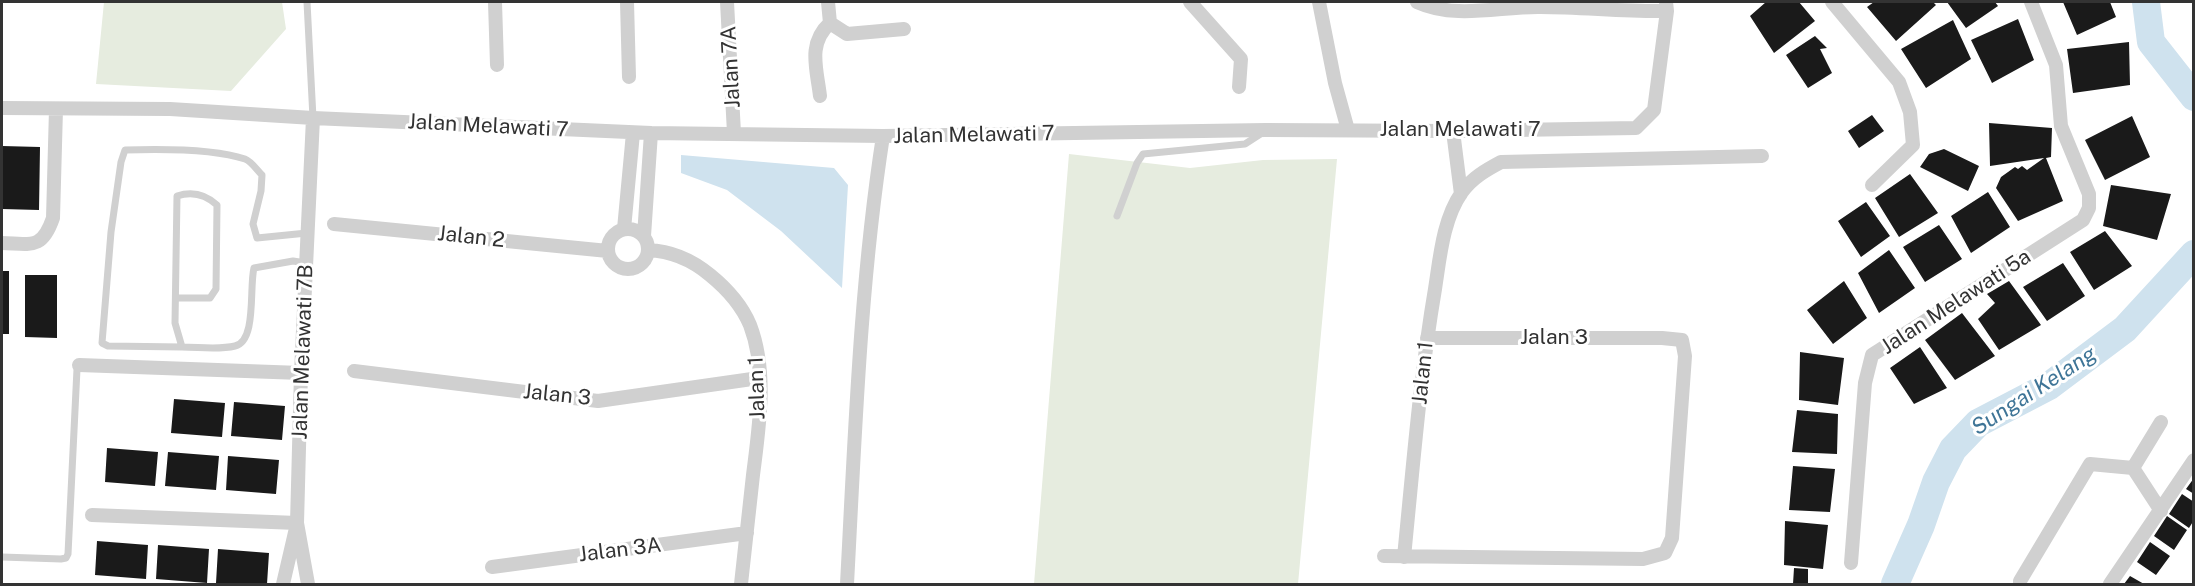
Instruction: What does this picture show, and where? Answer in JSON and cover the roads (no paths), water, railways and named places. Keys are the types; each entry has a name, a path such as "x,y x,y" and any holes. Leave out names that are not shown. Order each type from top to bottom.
{"street":[{"path":"495,2 497,65"},
{"path":"627,2 629,77"},
{"name":"Jalan 7A","path":"728,2 734,134"},
{"path":"828,2 830,23"},
{"path":"1190,2 1241,59 1239,87"},
{"path":"1319,2 1335,83 1348,129"},
{"path":"1418,2 1436,9 1462,12 1540,4 1631,12 1666,6"},
{"path":"1832,2 1899,82 1910,112 1913,145 1872,185"},
{"name":"Jalan Melawati 5a","path":"1851,563 1864,383 1872,355 2083,220 2089,208 2089,194 2061,126 2056,65 2031,2"},
{"name":"Jalan Melawati 7","path":"2,108 170,109 633,133 883,136 1348,129 1453,131 1636,128 1654,110 1666,6"},
{"path":"830,23 847,34 903,29"},
{"path":"820,96 815,43 821,31 830,23"},
{"path":"2,243 32,244 41,240 48,233 53,218 56,109"},
{"name":"Jalan Melawati 7B","path":"308,585 297,523 301,373 313,118"},
{"path":"1453,131 1461,194"},
{"path":"624,229 633,133"},
{"path":"644,236 632,229 624,229 614,234 610,239 608,251 612,262 628,269 634,268 644,261 648,250 644,236 651,133"},
{"path":"847,585 858,370 876,181 883,136"},
{"path":"1461,194 1482,172 1501,162 1762,156"},
{"name":"Jalan 1","path":"1404,556 1426,338 1443,240 1461,194"},
{"name":"Jalan 2","path":"334,224 608,251"},
{"name":"Jalan 1","path":"648,250 664,251 695,262 726,288 749,323 758,352 758,431 741,585"},
{"name":"Jalan 3","path":"1404,556 1643,559 1665,553 1672,538 1685,356 1682,340 1662,338 1426,338"},
{"path":"79,365 301,373"},
{"name":"Jalan 3","path":"354,371 598,400 759,378"},
{"path":"2133,468 2161,422"},
{"path":"2110,585 2193,460"},
{"path":"2020,585 2020,581 2090,464 2133,468"},
{"path":"2133,468 2160,511"},
{"path":"92,515 297,523 283,585"},
{"name":"Jalan 3A","path":"492,567 747,533"},
{"path":"1384,556 1404,556"}],"lane":[{"path":"308,2 313,118"},
{"path":"1117,216 1137,163 1143,154 1245,144 1266,130"},
{"path":"306,263 293,261 254,268 251,280 251,321 246,339 236,346 108,346 102,343 111,232 121,162 125,150 166,150 248,159 262,175 261,191 253,224 257,238 307,233"},
{"path":"176,298 210,298 216,288 217,205 207,196 187,193 177,196 175,323 182,347"},
{"path":"2,557 61,559 66,558 68,554 79,365"}],"water":[{"path":"681,155 834,168 848,185 842,288 781,231 727,190 681,173"}],"waterway":[{"name":"Sungai Kelang","path":"2146,2 2151,42 2194,97"},
{"name":"Sungai Kelang","path":"1895,584 1921,525 1936,482 1953,449 1978,423 2049,386 2125,329 2194,254"}]}
